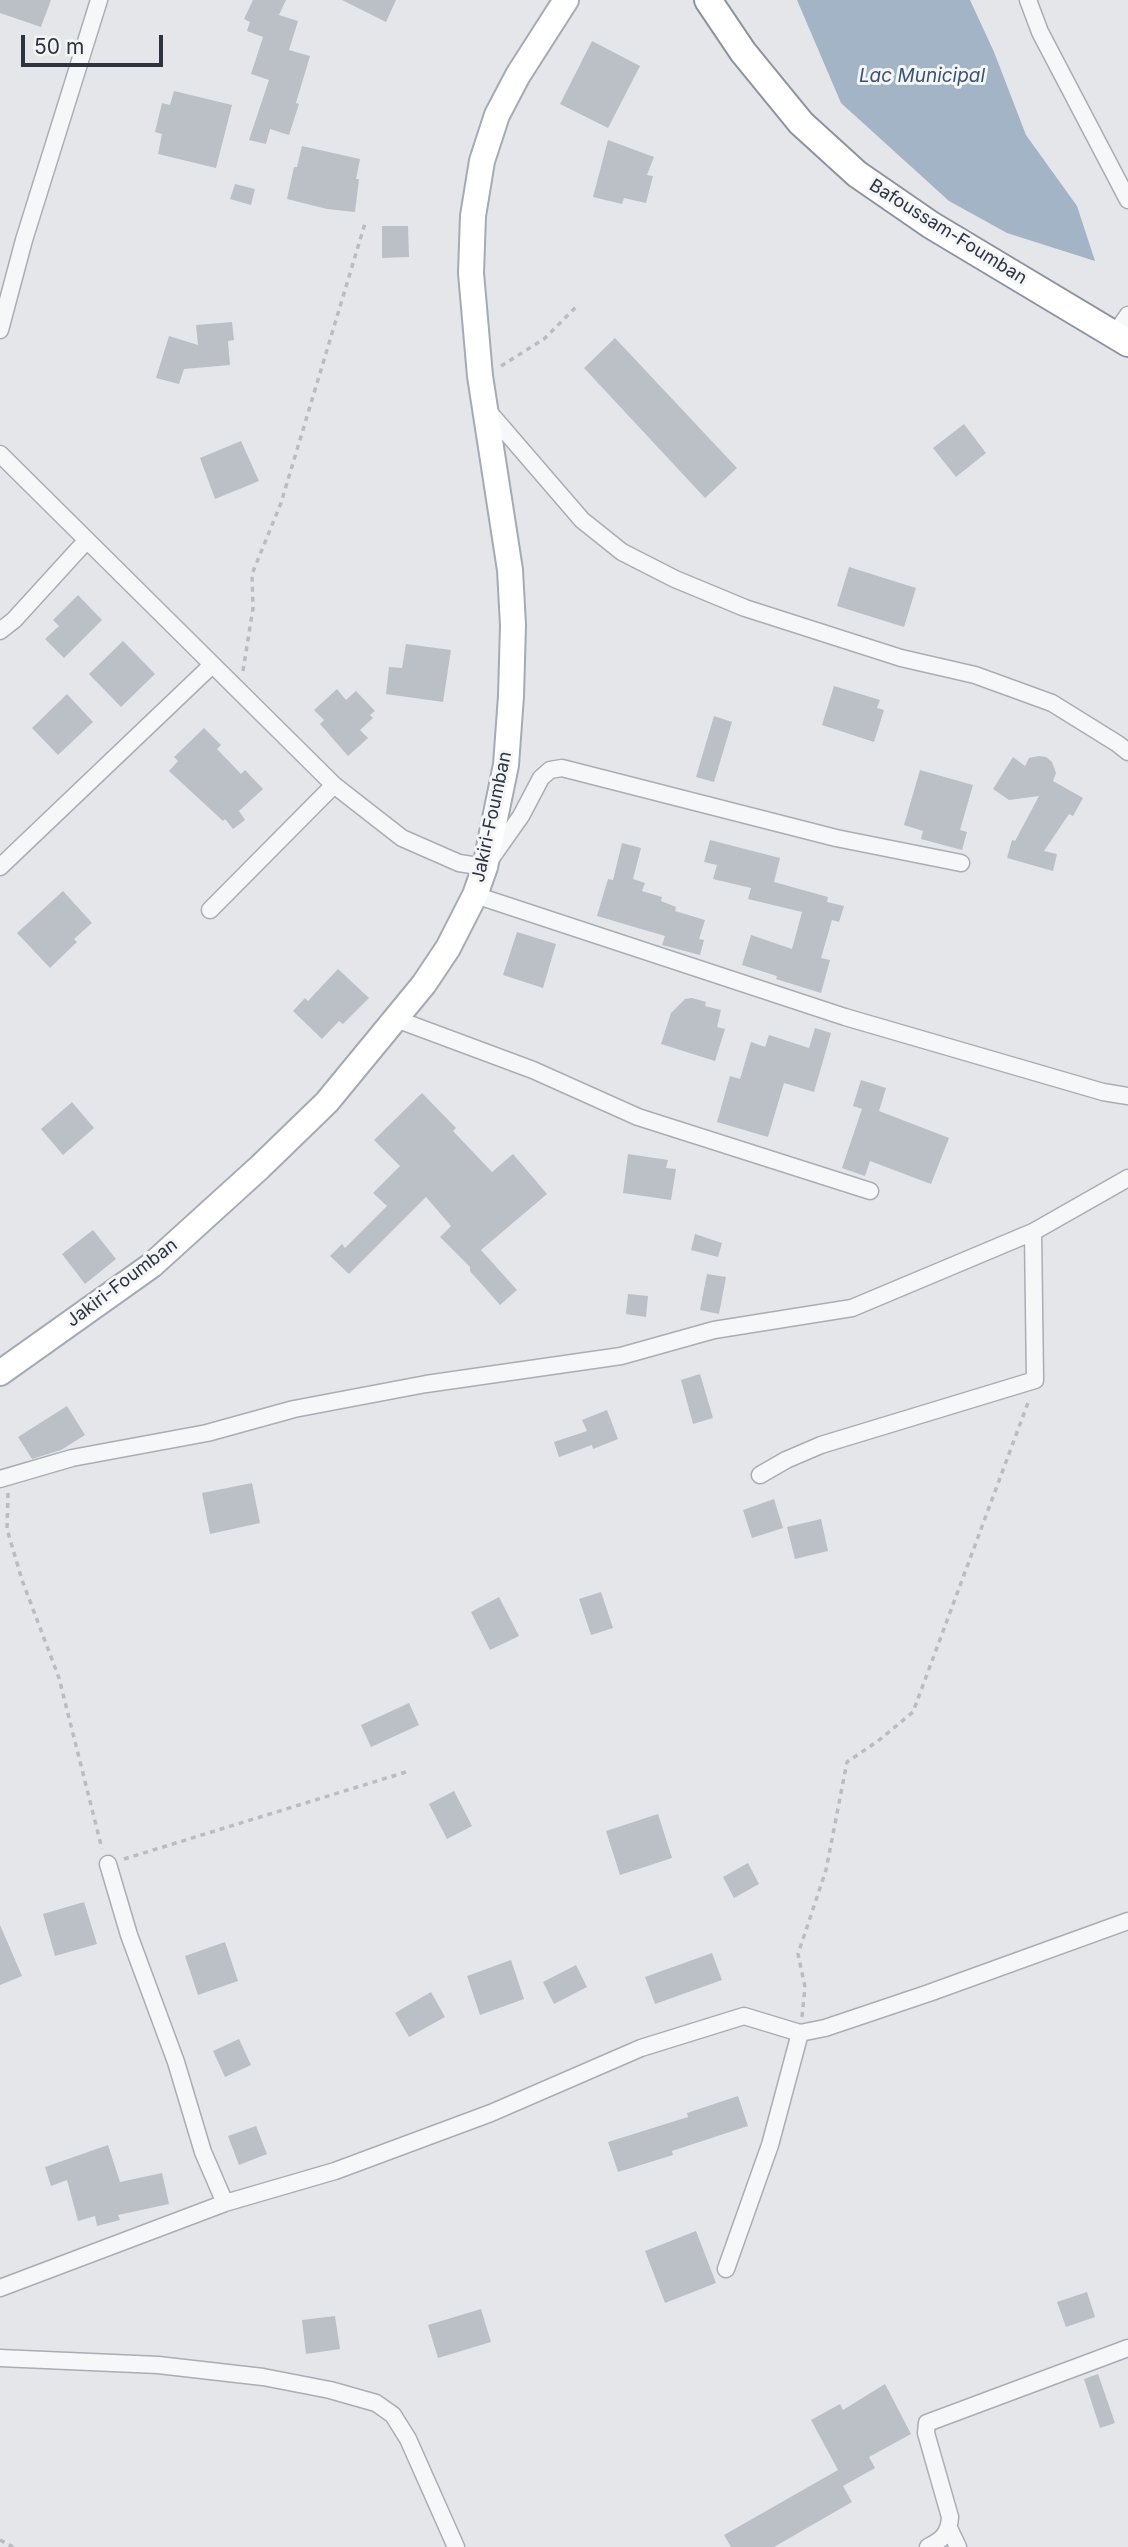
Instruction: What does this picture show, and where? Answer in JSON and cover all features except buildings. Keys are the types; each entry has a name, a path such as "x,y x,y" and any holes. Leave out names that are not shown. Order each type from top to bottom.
{"highway":[{"name":"Bafoussam-Foumban","path":"708,0 743,52 801,122 856,174 931,225 1123,331"}],"main road":[{"name":"Jakiri-Foumban","path":"0,1373 152,1265 327,1102 396,1019 448,948 475,895 485,867 506,765 512,696 513,625 510,570 482,405 471,273 473,216 482,161 497,114 518,75 566,0"}],"street":[{"path":"0,330 24,240 99,0"},
{"path":"1028,0 1040,32 1128,200"},
{"path":"482,405 582,520 622,552 676,579 745,608 889,654 975,675 1052,704 1128,752"},
{"path":"0,454 334,785 402,838 459,863 485,867 521,816 541,778 550,770 562,768 835,838 961,863"},
{"path":"0,631 14,620 87,540"},
{"path":"0,867 212,666"},
{"path":"210,910 334,785"},
{"path":"475,895 845,1017 1103,1092 1128,1096"},
{"path":"396,1019 533,1070 638,1117 870,1191"},
{"path":"4,1478 72,1458 207,1433 294,1409 426,1384 621,1356 714,1330 852,1308 887,1296 1033,1232 1128,1178"},
{"path":"760,1475 821,1445 1035,1380 1033,1232"},
{"path":"108,1864 129,1935 167,2037 203,2152 225,2203"},
{"path":"0,2288 225,2203 335,2171 491,2113 641,2048 733,2018 756,2018 800,2034 929,1993 1128,1921"},
{"path":"726,2269 770,2146 800,2034"},
{"path":"928,2547 942,2540 949,2528 950,2517 926,2432 927,2423 1128,2348"},
{"path":"0,2358 158,2365 330,2390 376,2403 393,2415 408,2439 456,2547"},
{"path":"949,2528 958,2547"}],"path":[{"path":"240,693 253,608 252,574 281,503 366,220"},
{"path":"480,376 507,364 544,340 578,305"},
{"path":"800,2034 805,1987 798,1954 825,1870 847,1762 913,1712 1035,1380"},
{"path":"4,1478 7,1529 22,1580 59,1678 108,1864 406,1772"},
{"path":"0,2540 13,2547"}],"water":[{"name":"Lac Municipal","path":"797,0 970,0 994,52 1026,135 1077,206 1095,261 1007,233 949,201 841,103"}]}
